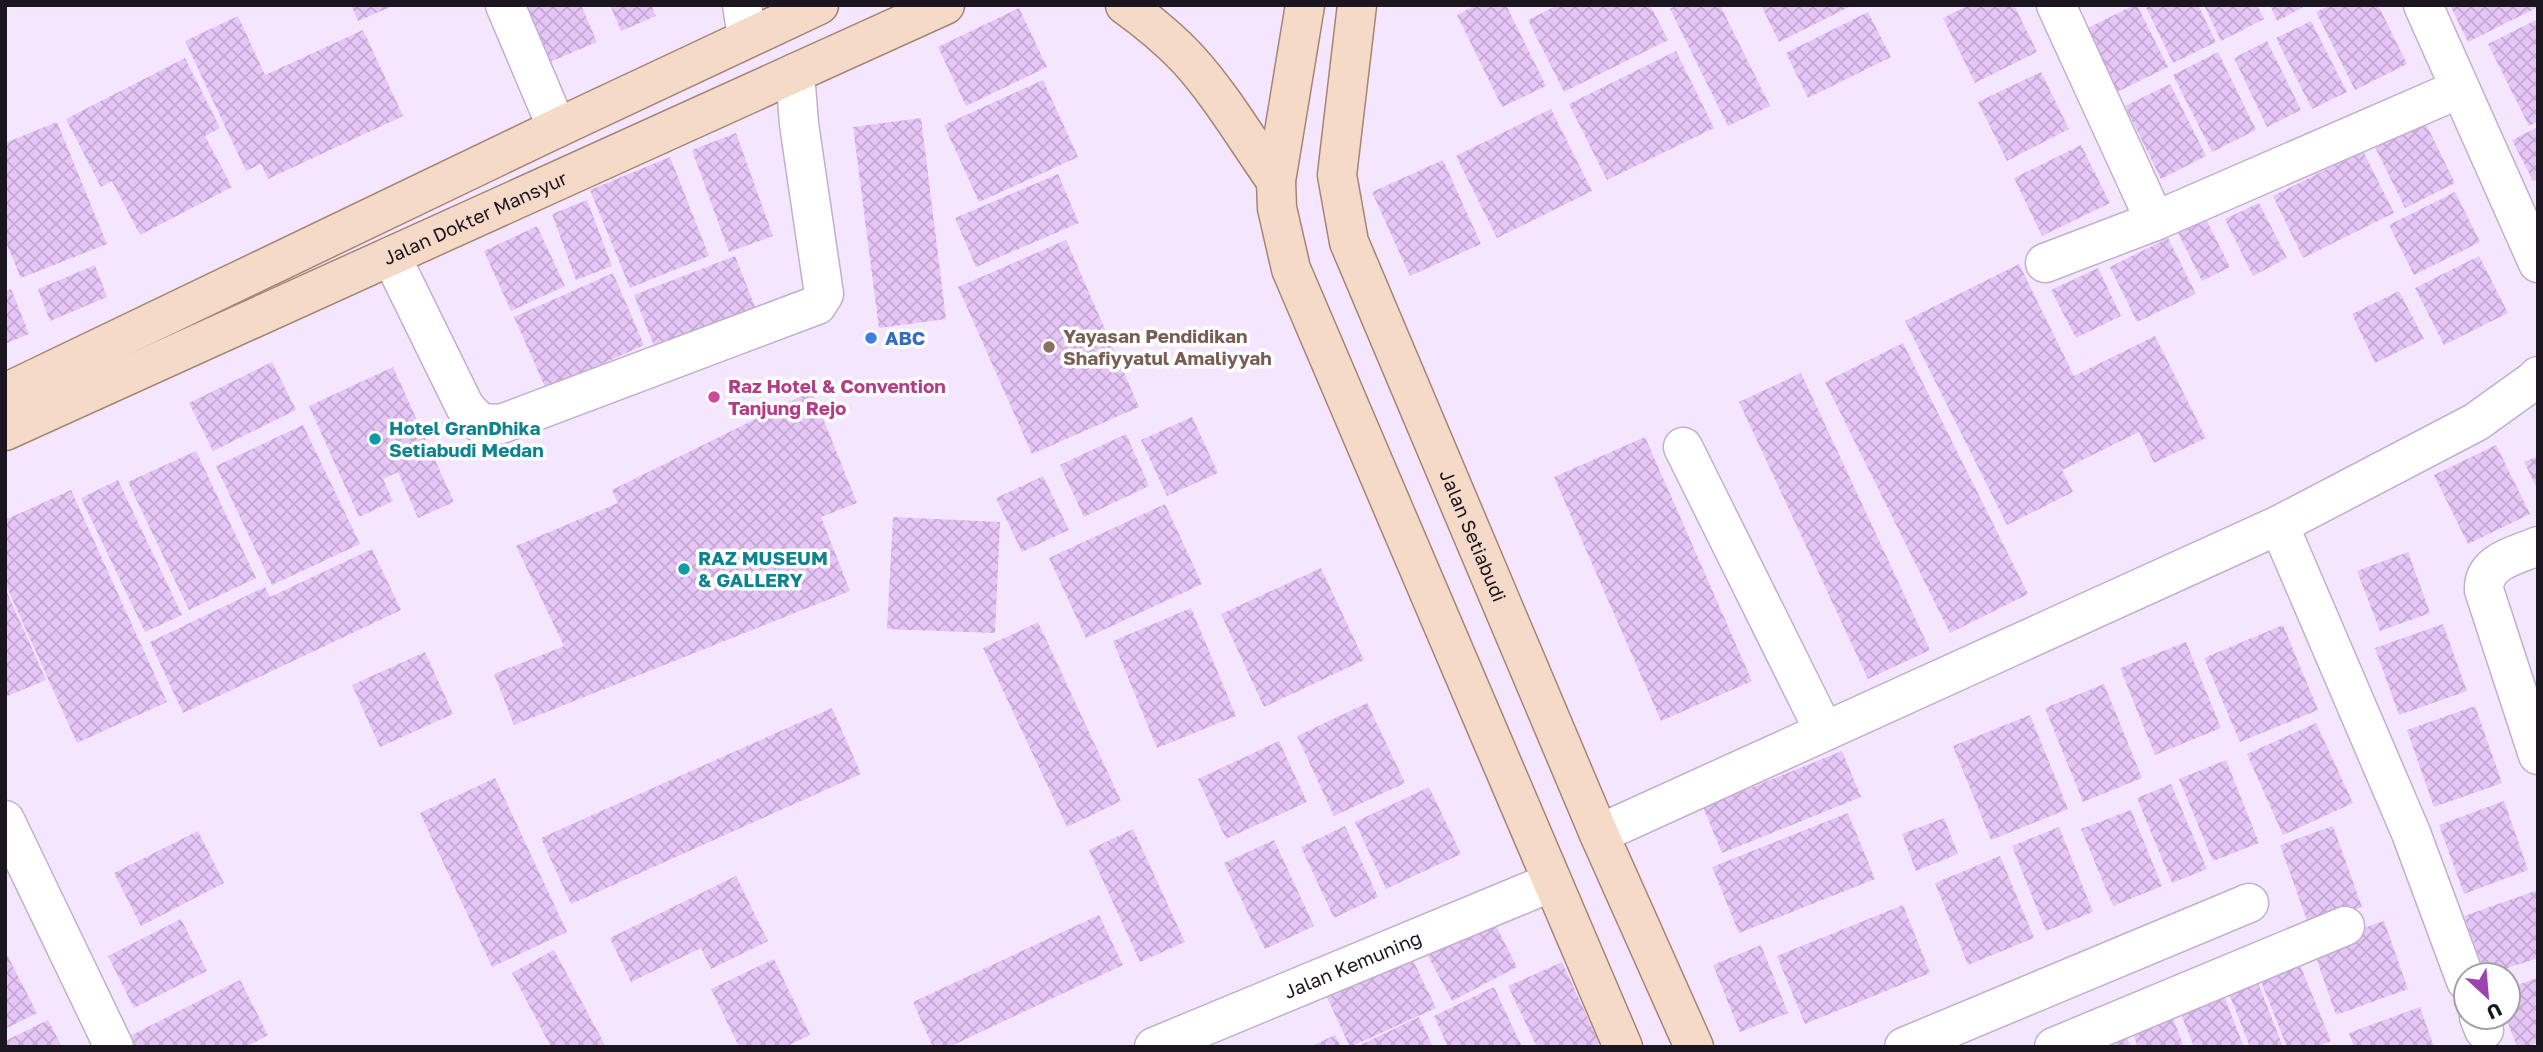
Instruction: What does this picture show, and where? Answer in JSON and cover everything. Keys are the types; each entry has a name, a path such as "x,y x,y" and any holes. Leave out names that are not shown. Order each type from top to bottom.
{"main road":[{"path":"5,393 557,128 744,21 819,5"},
{"name":"Jalan Dokter Mansyur","path":"5,431 944,5"},
{"path":"1125,5 1186,57 1212,88 1276,181"},
{"path":"1305,5 1276,181 1277,208 1292,269 1623,1047"},
{"name":"Jalan Setiabudi","path":"1357,5 1337,175 1349,242 1598,834 1694,1047"},
{"path":"223,288 240,324"}],"street":[{"path":"505,5 557,128"},
{"path":"2056,5 2155,222"},
{"path":"2423,5 2538,263"},
{"path":"391,256 465,407 480,423 501,424 817,305 824,294 799,124 795,73"},
{"path":"2045,263 2155,222 2459,89"},
{"path":"1598,834 2279,525 2476,422 2537,378"},
{"path":"1683,447 1824,731"},
{"path":"2279,525 2411,833 2458,961"},
{"path":"2538,546 2491,568 2484,581 2484,590 2538,755"},
{"path":"5,820 114,1047"},
{"name":"Jalan Kemuning","path":"1154,1047 1552,882"},
{"path":"1904,1047 2249,904"},
{"path":"2054,1047 2345,926"}],"building":[{"path":"351,5 395,5 358,21"},
{"path":"528,5 581,5 597,42 538,67 514,11"},
{"path":"610,5 651,5 656,16 621,31"},
{"path":"1476,5 1506,5 1546,86 1502,107 1457,15"},
{"path":"1558,5 1650,5 1668,40 1564,92 1528,20"},
{"path":"1677,5 1720,5 1770,106 1728,126 1670,9"},
{"path":"1761,5 1853,5 1779,42"},
{"path":"1969,5 2014,5 2037,52 1975,83 1943,18"},
{"path":"2137,5 2168,67 2113,94 2082,31"},
{"path":"2145,5 2198,5 2216,42 2173,63"},
{"path":"2204,5 2257,5 2264,19 2221,41"},
{"path":"2270,5 2307,5 2277,21"},
{"path":"2330,5 2378,5 2407,64 2355,90 2316,12"},
{"path":"2450,5 2538,5 2538,7 2468,42"},
{"path":"1019,8 1047,67 966,106 938,47"},
{"path":"1868,12 1891,57 1808,98 1786,53"},
{"path":"238,16 265,75 363,30 403,116 268,179 261,164 246,171 185,41"},
{"path":"2538,19 2538,121 2529,126 2488,44"},
{"path":"2311,21 2347,92 2312,109 2276,38"},
{"path":"2267,41 2301,110 2267,127 2234,58"},
{"path":"1676,51 1714,128 1607,180 1569,104"},
{"path":"2218,52 2256,130 2212,152 2173,75"},
{"path":"185,58 220,128 205,136 232,187 140,235 112,181 101,187 66,119"},
{"path":"2041,72 2069,129 2007,161 1978,102"},
{"path":"1043,80 1078,157 979,202 944,125"},
{"path":"2170,84 2206,156 2161,179 2125,106"},
{"path":"1551,109 1592,191 1497,238 1456,156"},
{"path":"921,118 946,319 879,328 853,127"},
{"path":"2423,118 2455,183 2405,208 2373,143"},
{"path":"57,122 107,244 21,278 5,240 5,143"},
{"path":"2538,127 2538,178 2533,181 2512,140"},
{"path":"736,133 773,236 729,252 692,150"},
{"path":"2081,145 2110,203 2042,236 2014,178"},
{"path":"2363,151 2394,213 2303,258 2273,196"},
{"path":"670,157 709,256 630,288 590,190"},
{"path":"1443,160 1481,244 1410,276 1372,192"},
{"path":"1058,174 1079,223 976,267 955,218"},
{"path":"2455,192 2480,242 2414,275 2389,225"},
{"path":"587,200 612,266 576,280 552,214"},
{"path":"2259,203 2287,258 2253,276 2225,219"},
{"path":"2206,219 2230,267 2202,281 2178,233"},
{"path":"537,226 565,286 511,311 484,251"},
{"path":"2168,238 2196,294 2137,322 2110,267"},
{"name":"Yayasan Pendidikan Shafiyyatul Amaliyyah","path":"1066,240 1139,407 1032,454 958,287"},
{"path":"735,256 755,307 654,346 634,295"},
{"path":"2479,256 2508,313 2444,345 2415,288"},
{"path":"2019,264 2074,376 2155,336 2206,438 2154,463 2139,432 2062,470 2073,492 2007,525 1905,321"},
{"path":"95,265 107,297 50,321 38,289"},
{"path":"2098,268 2121,316 2076,338 2051,290"},
{"path":"613,273 644,345 546,389 514,317"},
{"path":"11,289 29,334 5,344 5,292"},
{"path":"2399,291 2424,339 2375,363 2352,314"},
{"path":"1903,343 2028,594 1950,633 1825,382"},
{"path":"272,362 296,410 213,451 189,403"},
{"name":"Hotel GranDhika Setiabudi Medan","path":"393,367 454,502 418,518 398,472 383,479 393,501 359,517 309,406"},
{"path":"1801,373 1930,650 1868,679 1739,402"},
{"name":"RAZ MUSEUM & GALLERY","path":"812,391 857,503 821,517 850,591 514,725 494,674 564,646 516,546 618,503 612,490"},
{"path":"1192,417 1218,473 1167,496 1141,440"},
{"path":"303,425 360,544 272,585 216,466"},
{"path":"1126,434 1149,486 1084,517 1060,465"},
{"path":"1645,437 1752,681 1661,721 1554,477"},
{"path":"2496,445 2530,514 2468,544 2434,475"},
{"path":"196,451 256,578 189,610 128,482"},
{"path":"2538,456 2538,490 2524,462"},
{"path":"1043,476 1069,530 1022,552 996,498"},
{"path":"118,480 182,615 145,632 81,498"},
{"path":"71,490 167,702 77,743 5,583 5,520"},
{"path":"1165,504 1202,584 1086,638 1049,558"},
{"path":"893,517 1000,522 995,633 887,629"},
{"path":"372,549 401,610 183,713 150,642 265,587 270,597"},
{"path":"2408,552 2430,613 2380,631 2357,571"},
{"path":"1321,568 1364,660 1264,707 1221,614"},
{"path":"5,588 46,680 5,697"},
{"path":"1191,608 1236,716 1157,748 1113,641"},
{"path":"1038,622 1121,801 1067,827 983,648"},
{"path":"2443,624 2467,691 2399,715 2375,648"},
{"path":"2283,625 2318,710 2240,742 2204,658"},
{"path":"2186,642 2221,728 2155,755 2120,668"},
{"path":"425,652 453,714 380,747 352,685"},
{"path":"2104,684 2142,778 2083,802 2045,708"},
{"path":"1367,703 1405,783 1334,816 1297,736"},
{"path":"2475,706 2502,783 2434,807 2407,730"},
{"path":"832,708 861,774 571,904 541,838"},
{"path":"2030,715 2068,809 1991,840 1953,746"},
{"path":"2316,723 2353,803 2283,835 2247,754"},
{"path":"1279,741 1307,802 1226,839 1198,779"},
{"path":"1842,751 1861,797 1722,853 1703,807"},
{"path":"2226,760 2259,843 2213,861 2179,779"},
{"path":"495,778 567,932 492,967 420,813"},
{"path":"2171,784 2207,869 2172,883 2137,798"},
{"path":"1429,787 1461,854 1386,889 1355,822"},
{"path":"2504,801 2528,870 2464,894 2439,825"},
{"path":"2131,810 2162,886 2113,906 2081,829"},
{"path":"1848,813 1875,879 1739,933 1712,867"},
{"path":"1944,818 1958,854 1916,871 1902,834"},
{"path":"1345,826 1378,897 1334,918 1301,847"},
{"path":"2333,826 2362,907 2309,926 2280,845"},
{"path":"2059,827 2093,912 2046,931 2012,846"},
{"path":"1133,829 1185,942 1140,962 1089,850"},
{"path":"198,831 224,883 141,926 114,873"},
{"path":"1274,840 1314,926 1265,949 1224,863"},
{"path":"2000,856 2034,938 1968,965 1935,883"},
{"path":"736,876 768,941 711,969 701,948 631,982 610,938"},
{"path":"2538,890 2538,958 2522,963 2522,961 2481,961 2464,916"},
{"path":"1903,905 1930,973 1805,1024 1777,956"},
{"path":"1099,915 1123,965 949,1047 933,1047 913,1002"},
{"path":"181,919 207,971 134,1008 108,956"},
{"path":"1493,920 1517,967 1452,1001 1427,954"},
{"path":"2384,921 2408,989 2336,1015 2312,946"},
{"path":"1761,945 1788,1013 1740,1032 1713,965"},
{"path":"554,950 606,1047 551,1047 512,973"},
{"path":"5,951 37,1013 5,1029"},
{"path":"1410,954 1436,1008 1350,1047 1325,993"},
{"path":"774,959 810,1035 785,1047 739,1047 711,989"},
{"path":"2298,960 2331,1041 2317,1047 2287,1047 2259,976"},
{"path":"1562,962 1601,1047 1537,1047 1508,986"},
{"path":"2538,978 2538,1043 2517,1047 2511,1031 2522,1031 2522,983"},
{"path":"240,980 268,1035 246,1047 133,1047 128,1037"},
{"path":"2257,980 2283,1047 2250,1047 2228,991"},
{"path":"1494,987 1522,1047 1448,1047 1434,1016"},
{"path":"2222,991 2244,1047 2194,1047 2179,1009"},
{"path":"2420,1007 2434,1047 2354,1047 2349,1033"},
{"path":"2171,1013 2184,1047 2138,1047 2131,1029"},
{"path":"1419,1017 1433,1047 1356,1047"},
{"path":"48,1020 62,1047 5,1047 5,1041"},
{"path":"1335,1035 1341,1047 1310,1047"},
{"path":"2126,1035 2131,1047 2096,1047"}],"place":[{"name":"ABC","path":"871,338"},
{"name":"Yayasan Pendidikan Shafiyyatul Amaliyyah","path":"1049,347"},
{"name":"Raz Hotel & Convention Tanjung Rejo","path":"714,397"},
{"name":"Hotel GranDhika Setiabudi Medan","path":"375,439"},
{"name":"RAZ MUSEUM & GALLERY","path":"684,569"}]}
